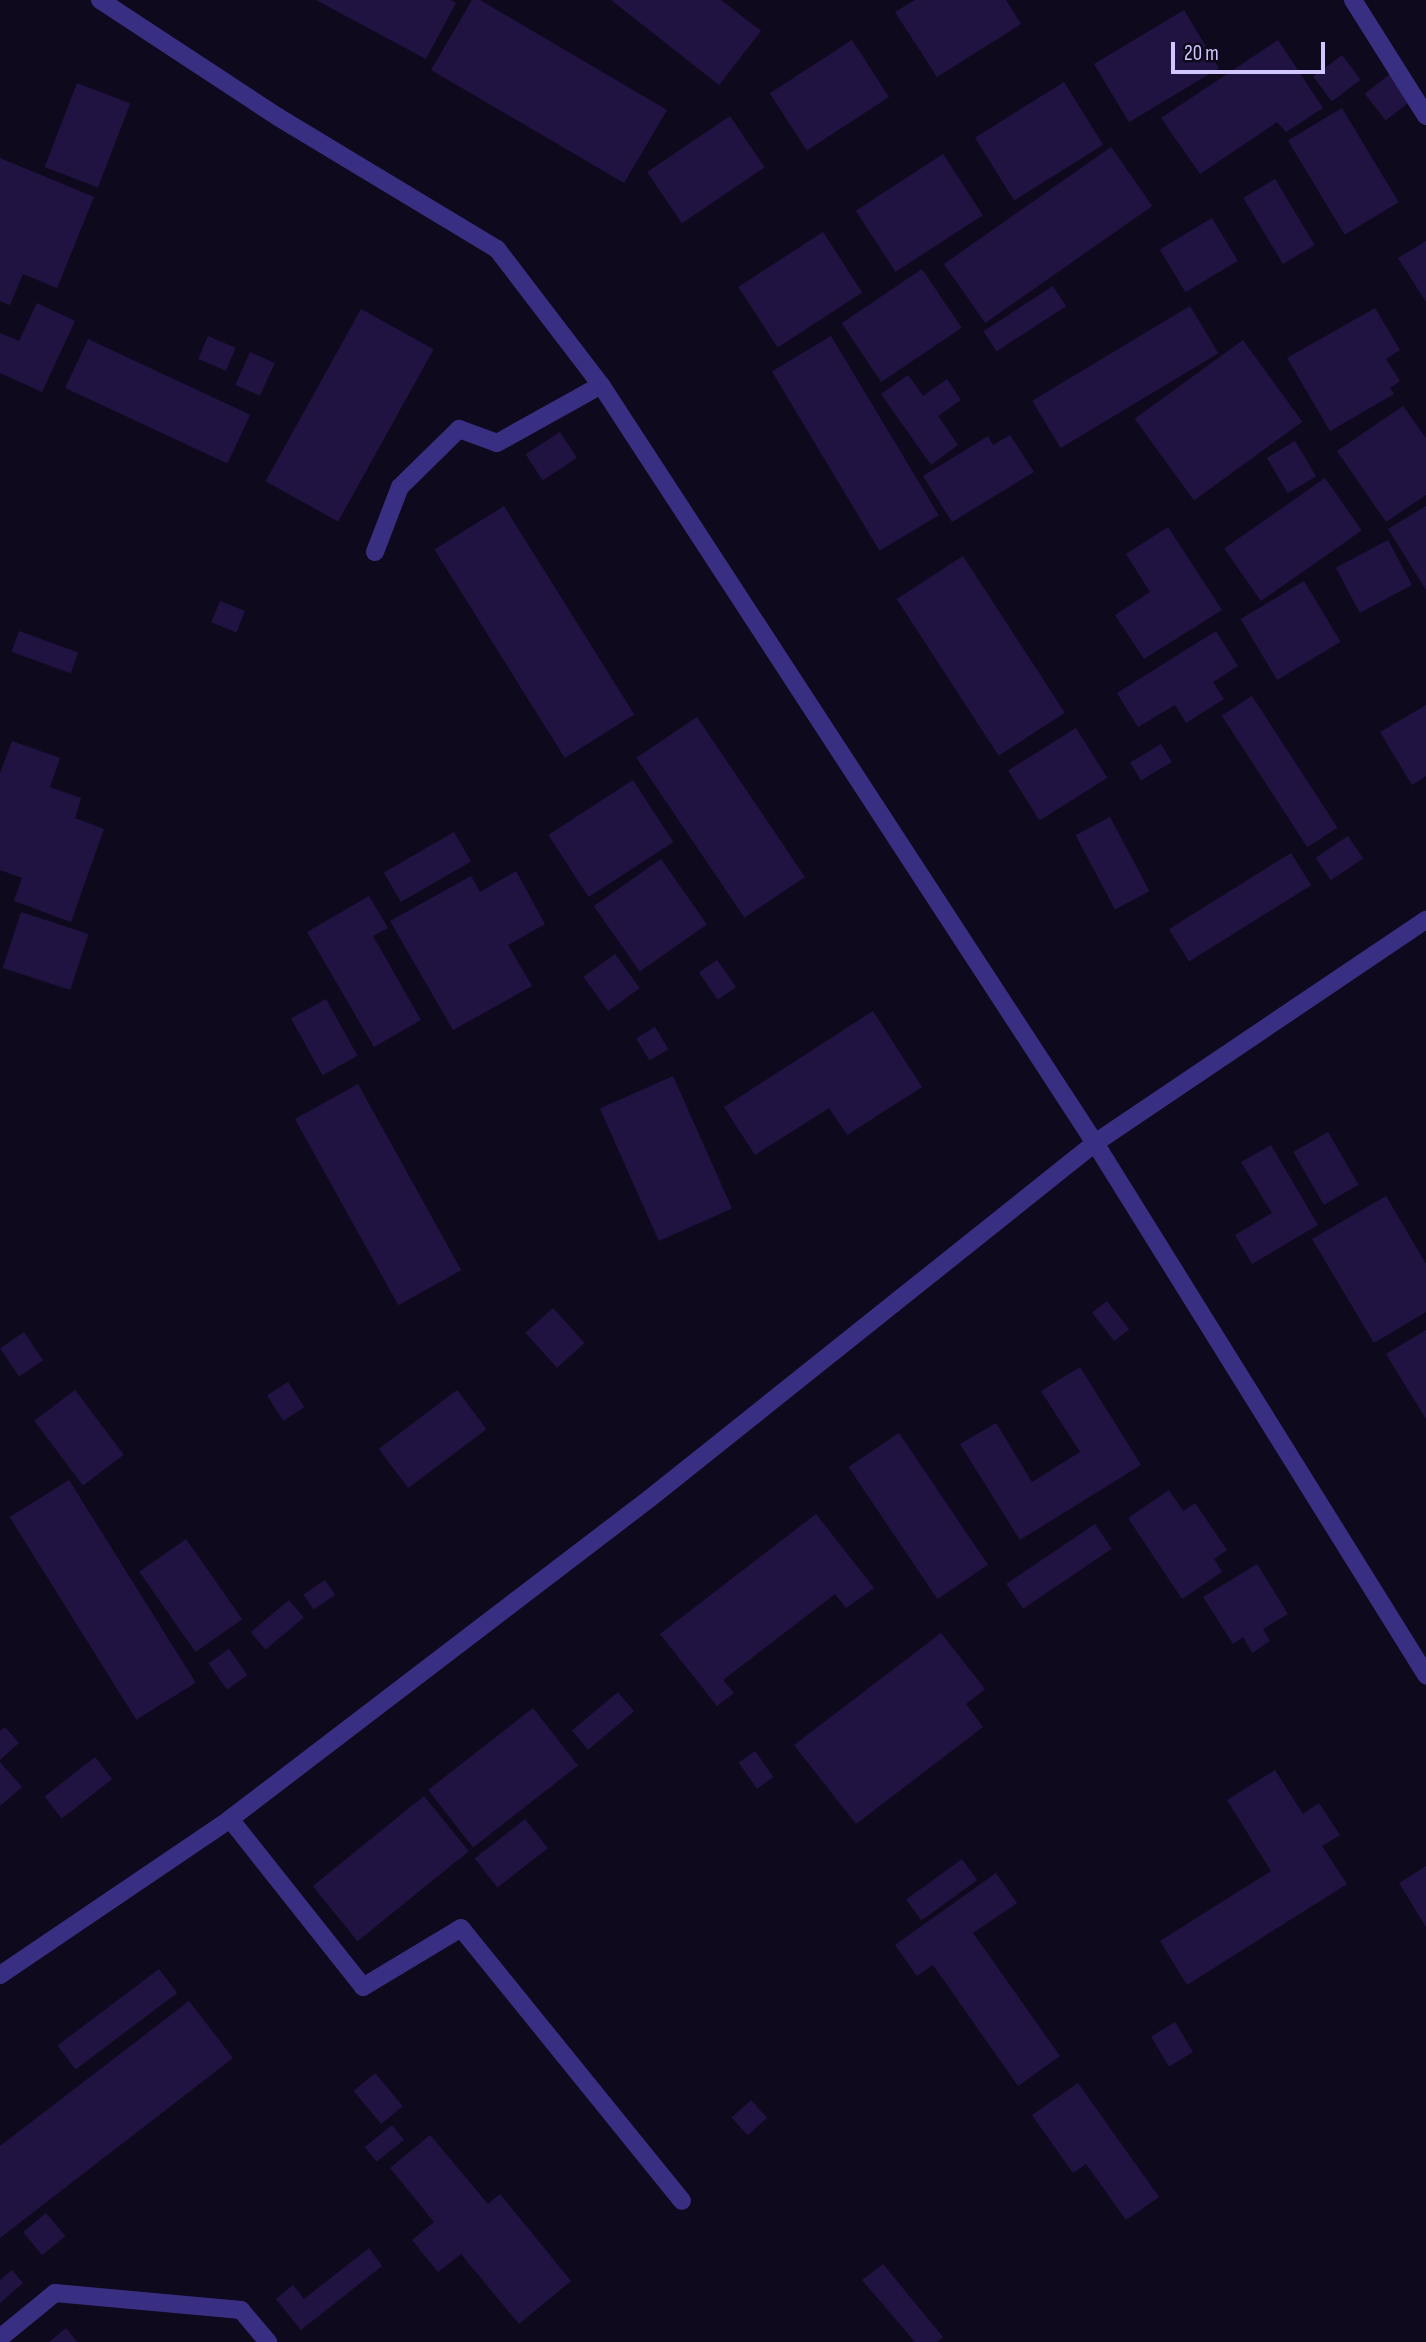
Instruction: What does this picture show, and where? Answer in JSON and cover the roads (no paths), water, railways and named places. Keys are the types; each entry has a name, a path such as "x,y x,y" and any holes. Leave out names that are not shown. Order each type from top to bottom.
{"street":[{"path":"100,0 278,117 497,249 601,385 1095,1143 1426,1675"},
{"path":"1353,0 1426,116"},
{"path":"375,552 400,487 459,429 497,443 601,385"},
{"path":"0,1975 230,1819 649,1499 1095,1143 1426,920"},
{"path":"230,1819 363,1987 461,1928 682,2201"},
{"path":"0,2338 55,2292 241,2310 268,2342"}]}
